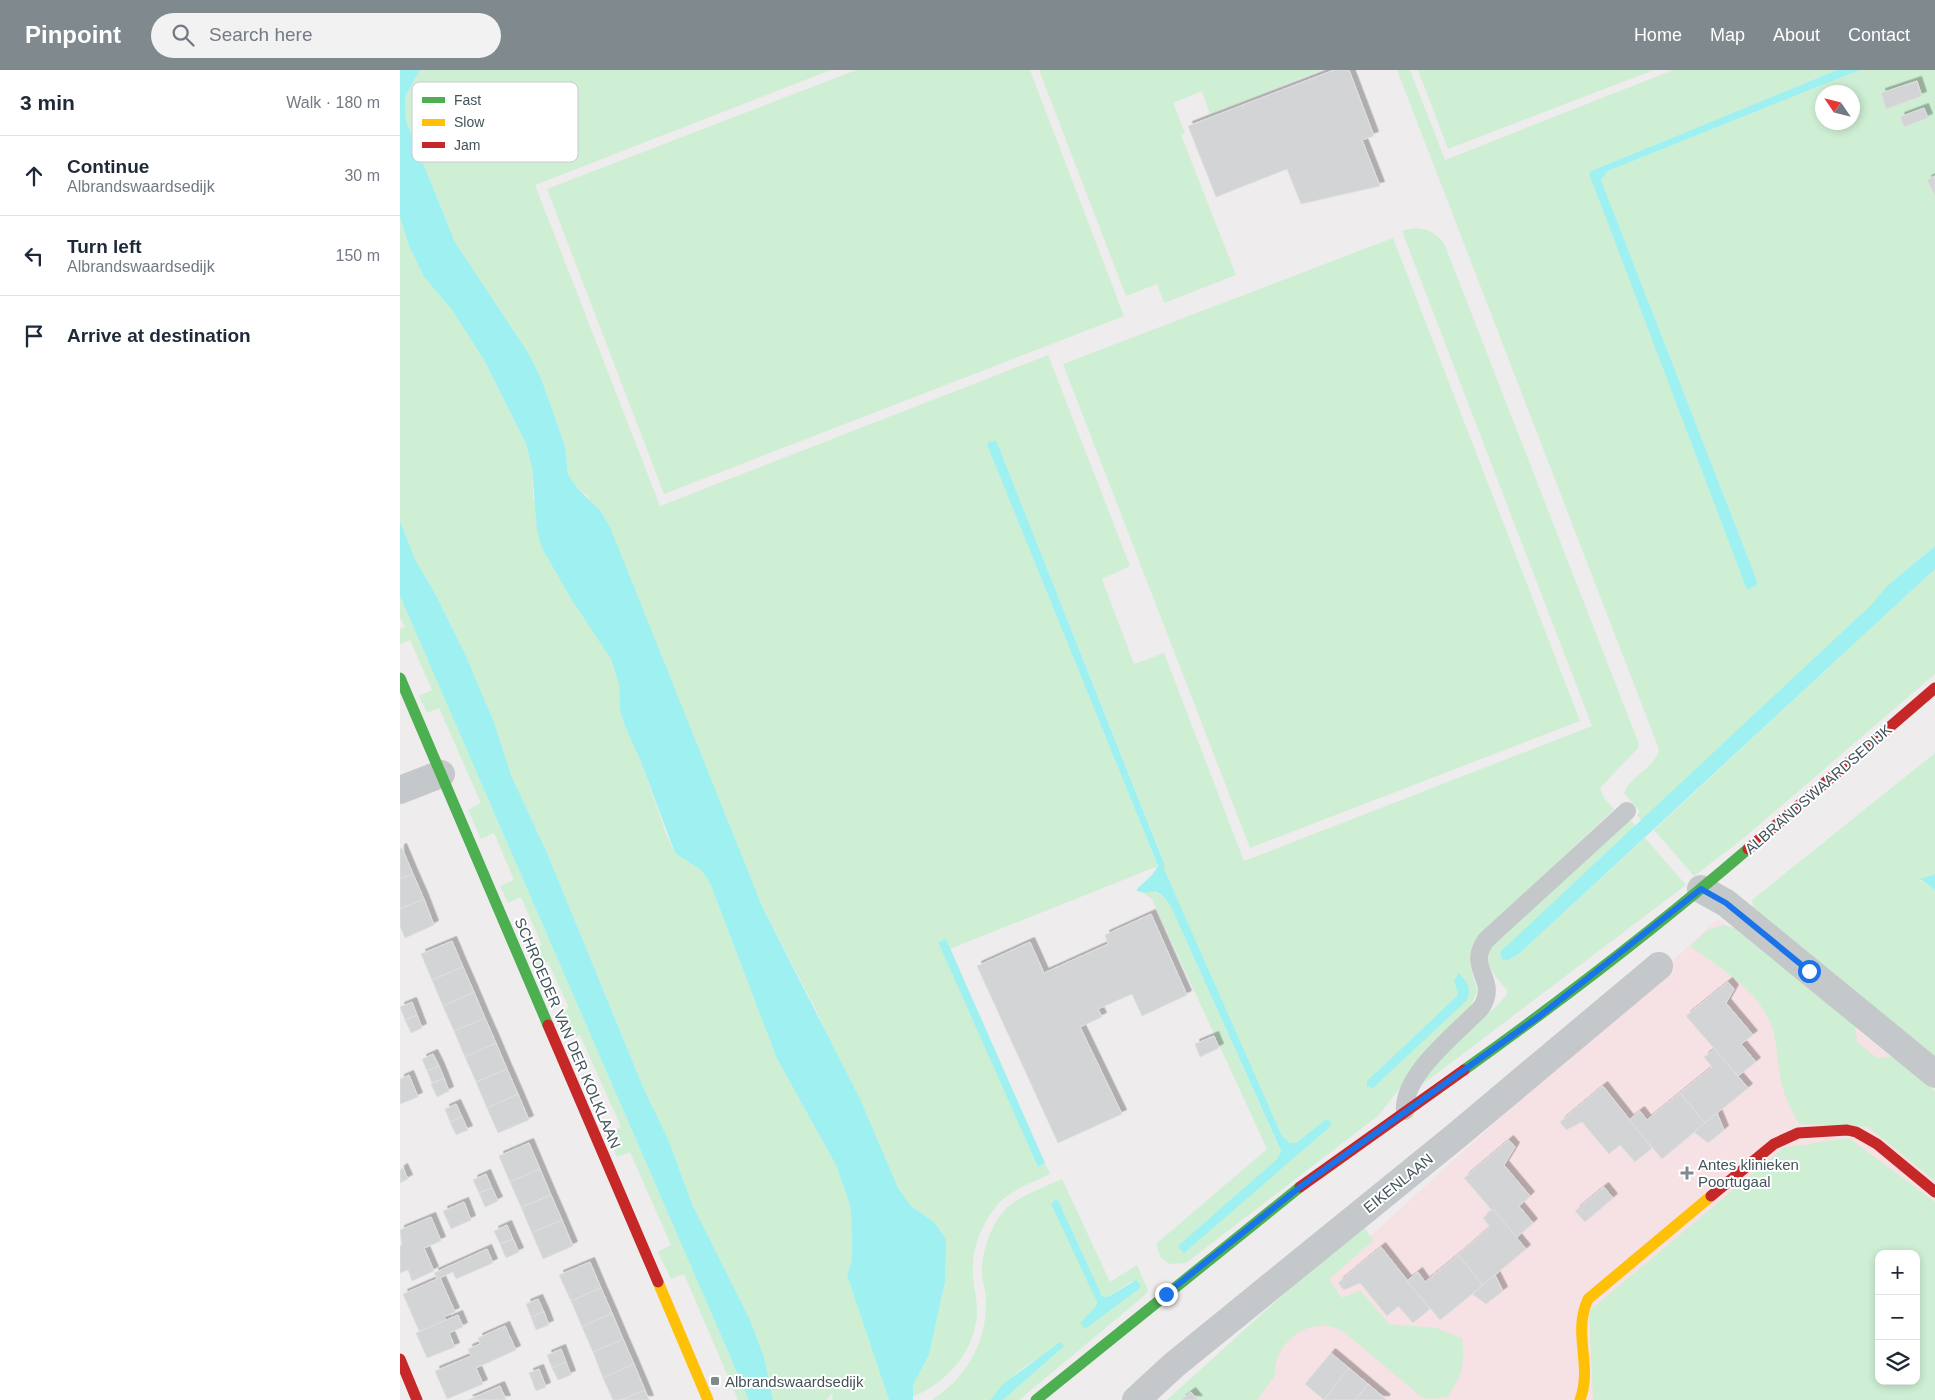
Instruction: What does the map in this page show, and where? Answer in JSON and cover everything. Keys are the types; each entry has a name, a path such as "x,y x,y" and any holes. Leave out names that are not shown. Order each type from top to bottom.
{"street":[{"name":"SCHROEDER VAN DER KOLKLAAN","path":"400,678 708,1400"},
{"name":"ALBRANDSWAARDSEDIJK","path":"1036,1400 1234,1238 1541,1015 1701,889 1935,688"},
{"path":"400,790 441,774"},
{"path":"1701,889 1726,903 1935,1074"},
{"name":"EIKENLAAN","path":"1136,1400 1174,1365 1456,1136 1659,966"},
{"path":"1580,1400 1584,1393 1585,1382 1579,1324 1582,1307 1588,1299 1774,1144 1798,1133 1847,1130 1856,1132 1877,1144 1935,1192"},
{"path":"400,1359 417,1400"}],"lane":[{"path":"1405,1112 1404,1101 1407,1090 1417,1075 1482,1008 1488,998 1488,988 1478,962 1480,947 1627,810"}],"shaded area":[{"name":"Antes klinieken Poortugaal","path":"1718,919 1935,1092 1935,1400 1212,1400 1214,1379"}],"green space":[{"path":"420,70 831,70 535,185 660,506 1048,355 1130,566 1102,579 1134,664 1164,653 1244,861 1592,726 1402,231 1420,228 1430,231 1444,243 1639,744 1638,748 1600,788 1604,798 1614,809 1476,939 1470,954 1470,965 1477,991 1471,1006 1419,1063 1379,1115 1186,1263 1170,1264 1161,1258 1156,1244 1267,1149 1152,899 1142,892 1159,894 1171,907 1281,1152 1277,1159 1182,1253 1332,1125 1325,1120 1296,1143 1290,1143 1282,1136 1163,868 1164,862 996,440 987,445 1158,866 950,949 1038,1167 1045,1163 1050,1174 1011,1193 1000,1202 984,1224 977,1241 974,1259 973,1278 977,1310 976,1325 972,1338 958,1363 948,1374 925,1391 912,1397 913,1385 929,1355 945,1282 934,1222 911,1206 898,1188 815,1008 762,906 588,496 578,489 568,474 565,446 541,378 529,354 455,242 423,162 578,162 578,82 413,82","holes":["1462,975 1470,992 1367,1081 1459,994"]},
{"path":"856,70 1030,70 1124,316 664,494 547,189"},
{"path":"1039,70 1322,70 1210,114 1202,91 1173,103 1185,133 1181,135 1236,275 1164,303 1157,284 1126,296"},
{"path":"1397,70 1410,70 1445,160 1673,70 1837,70 1591,171 1589,174 1747,590 1756,578 1601,180 1608,171 1815,88 1815,130 1860,130 1860,85 1823,85 1860,70 1935,70 1935,546 1887,586 1871,605 1642,821 1637,815 1640,812 1624,793 1632,781 1657,756 1659,749"},
{"path":"1418,70 1654,70 1448,149"},
{"path":"412,84 412,136 406,121 405,97"},
{"path":"400,218 409,246 424,277 452,310 484,360 526,444 532,468 533,498 611,659 619,685 620,711 641,762 667,836 675,853 701,870 710,883 777,1059 836,1165 851,1212 852,1251 847,1275 889,1400 832,1400 833,1392 826,1400 773,1400 764,1357 750,1320 692,1204 669,1141 643,1087 548,855 511,775 494,722 466,656 436,595 415,559 400,521"},
{"path":"1393,238 1580,721 1250,848 1063,364"},
{"path":"1935,569 1935,674 1745,837 1694,876 1654,830"},
{"path":"400,596 749,1400 738,1400 684,1274 671,1279 658,1252 671,1245 630,1152 617,1157 607,1134 621,1127 580,1035 567,1040 555,1015 569,1008 548,962 535,967 529,952 542,945 521,897 508,903 500,886 514,880 494,833 481,839 468,810 481,803 439,708 427,713 419,696 432,690 410,640 400,644 400,629 405,627 400,617"},
{"path":"1935,753 1935,874 1920,880 1935,890 1935,1057 1754,913 1752,900"},
{"path":"1630,820 1636,826 1500,952 1507,961 1520,953 1645,838 1686,885 1423,1084 1426,1074 1434,1062 1501,1002 1508,992 1495,976 1489,964 1488,958 1492,945"},
{"path":"1724,925 1735,928 1855,1025 1857,1042 1877,1058 1893,1056 1935,1091 1935,1181 1868,1127 1799,1124 1783,1090 1775,1037 1764,1010 1756,999 1735,979 1690,946 1708,930"},
{"path":"1849,1138 1935,1202 1935,1400 1593,1400 1589,1311 1783,1148"},
{"path":"1062,1179 1110,1282 1137,1265 1148,1290 1145,1295 1019,1400 1003,1400 1062,1348 1022,1368 990,1400 932,1400 955,1381 972,1358 978,1345 983,1331 985,1316 986,1297 982,1274 984,1253 998,1218 1016,1201","holes":["1056,1200 1059,1202 1102,1296 1108,1297 1132,1281 1139,1281 1080,1323 1096,1306 1097,1302"]},
{"path":"1362,1223 1373,1241 1329,1279 1342,1298 1360,1290 1389,1324 1436,1328 1462,1338 1463,1362 1456,1383 1447,1397 1427,1399 1419,1395 1344,1332 1332,1327 1319,1326 1308,1328 1288,1342 1280,1352 1276,1363 1275,1376 1257,1400 1167,1400"}],"water":[{"path":"400,70 420,70 405,97 406,121 412,136 412,162 423,162 455,242 529,354 541,378 565,446 568,474 578,489 599,509 610,527 762,906 860,1099 898,1188 911,1206 934,1222 946,1239 945,1282 929,1355 913,1385 913,1400 889,1400 847,1275 852,1251 851,1212 836,1165 777,1059 710,883 701,870 675,853 620,711 619,685 611,659 570,597 542,548 537,531 532,468 526,444 484,360 452,310 424,277 409,246 400,218"},
{"path":"1837,70 1860,70 1823,85 1815,85 1815,88 1608,171 1601,180 1756,578 1757,585 1747,590 1589,174 1591,171"},
{"path":"996,440 1164,863 1164,869 1282,1136 1290,1143 1296,1143 1325,1120 1330,1121 1332,1125 1184,1253 1179,1248 1179,1245 1277,1159 1281,1151 1171,907 1166,899 1157,892 1141,892 1136,890 1152,875 1158,866 987,445 989,442"},
{"path":"400,521 415,559 436,595 466,656 494,722 511,775 548,855 643,1087 669,1141 692,1204 750,1320 764,1357 773,1400 749,1400 400,596"},
{"path":"1935,546 1935,569 1520,953 1507,961 1502,959 1500,952 1871,605 1887,586"},
{"path":"1935,874 1935,890 1920,879"},
{"path":"946,939 1045,1163 1038,1167 938,942"},
{"path":"1459,973 1469,990 1466,1001 1373,1088 1367,1086 1367,1081 1458,995 1454,980"},
{"path":"1056,1199 1102,1296 1108,1297 1136,1280 1140,1284 1140,1288 1085,1329 1080,1323 1096,1306 1097,1302 1051,1204"},
{"path":"1060,1342 1064,1346 1003,1400 990,1400 1003,1384"}],"building":[{"path":"1334,70 1349,70 1374,136 1362,140 1380,186 1301,204 1287,169 1216,197 1188,126"},
{"path":"1917,81 1922,96 1886,109 1881,93"},
{"path":"1924,108 1928,118 1904,127 1900,117"},
{"path":"1935,176 1935,196 1927,180"},
{"path":"402,848 413,874 400,879 400,849"},
{"path":"413,874 424,899 400,909 400,879"},
{"path":"424,899 434,925 405,938 400,926 400,909"},
{"path":"1151,914 1187,995 1142,1016 1132,994 1098,1009 1102,1017 1080,1027 1122,1114 1058,1143 977,966 1030,942 1044,973 1108,944 1105,935"},
{"path":"452,941 463,967 432,980 421,954"},
{"path":"463,967 474,992 443,1006 432,980"},
{"path":"1728,982 1734,989 1726,1003 1753,1035 1741,1044 1756,1062 1738,1076 1686,1016"},
{"path":"474,992 485,1018 454,1031 443,1006"},
{"path":"412,1002 417,1015 405,1020 400,1007"},
{"path":"417,1015 422,1028 411,1033 405,1020"},
{"path":"485,1018 496,1043 465,1057 454,1031"},
{"path":"1214,1036 1219,1048 1200,1057 1195,1044"},
{"path":"496,1043 507,1069 476,1082 465,1057"},
{"path":"1715,1049 1748,1088 1705,1123 1680,1093 1712,1067 1704,1057"},
{"path":"433,1054 439,1066 427,1071 422,1059"},
{"path":"439,1066 444,1078 432,1083 427,1071"},
{"path":"507,1069 518,1094 487,1108 476,1082"},
{"path":"409,1075 418,1097 400,1104 400,1079"},
{"path":"444,1078 449,1091 437,1097 431,1084"},
{"path":"1603,1086 1652,1148 1635,1162 1620,1145 1609,1154 1582,1122 1566,1130 1560,1122"},
{"path":"1680,1093 1705,1123 1662,1159 1629,1120 1640,1111 1647,1120"},
{"path":"518,1094 529,1120 498,1133 487,1108"},
{"path":"456,1104 462,1117 450,1122 445,1109"},
{"path":"1717,1113 1724,1130 1708,1143 1694,1132"},
{"path":"462,1117 468,1130 456,1135 450,1122"},
{"path":"1509,1140 1515,1147 1504,1165 1530,1196 1519,1206 1533,1223 1516,1238 1464,1178"},
{"path":"529,1143 540,1169 510,1182 499,1156"},
{"path":"403,1168 408,1179 400,1183 400,1170"},
{"path":"540,1169 551,1195 521,1207 510,1182"},
{"path":"486,1174 492,1188 479,1193 473,1180"},
{"path":"1604,1187 1613,1198 1585,1222 1575,1211"},
{"path":"492,1188 498,1201 485,1207 479,1193"},
{"path":"551,1195 562,1220 532,1233 521,1207"},
{"path":"464,1202 471,1220 451,1229 443,1211"},
{"path":"1493,1209 1526,1249 1483,1285 1458,1255 1490,1227 1483,1218"},
{"path":"431,1217 441,1241 424,1248 434,1271 412,1281 408,1270 400,1273 400,1246 402,1245 400,1230"},
{"path":"562,1220 573,1246 543,1259 532,1233"},
{"path":"507,1225 513,1239 500,1244 494,1231"},
{"path":"513,1239 519,1252 506,1258 500,1244"},
{"path":"1381,1247 1430,1309 1413,1323 1398,1306 1387,1316 1360,1283 1344,1290 1338,1283"},
{"path":"487,1249 493,1263 456,1279 453,1272 440,1278 455,1312 444,1317 446,1321 419,1331 403,1294 437,1279 434,1273"},
{"path":"1458,1255 1483,1285 1440,1320 1407,1281 1418,1272 1425,1282"},
{"path":"590,1262 601,1288 571,1301 559,1275"},
{"path":"1495,1275 1503,1291 1486,1304 1472,1294"},
{"path":"601,1288 612,1313 582,1327 571,1301"},
{"path":"538,1299 544,1312 531,1317 526,1304"},
{"path":"544,1312 549,1325 536,1330 531,1317"},
{"path":"612,1313 623,1339 593,1352 582,1327"},
{"path":"458,1315 463,1327 449,1333 455,1347 427,1358 416,1333"},
{"path":"505,1326 516,1350 476,1368 483,1384 447,1399 435,1371 471,1356 468,1349 480,1344 478,1338"},
{"path":"623,1339 634,1364 603,1378 593,1352"},
{"path":"561,1349 566,1362 552,1368 547,1355"},
{"path":"1331,1353 1349,1368 1324,1400 1305,1384"},
{"path":"566,1362 571,1375 558,1380 552,1368"},
{"path":"634,1364 645,1390 621,1400 613,1400 603,1378"},
{"path":"1349,1368 1368,1384 1355,1400 1324,1400"},
{"path":"539,1369 546,1387 536,1391 529,1373"},
{"path":"1368,1384 1386,1399 1355,1400"},
{"path":"500,1386 506,1400 468,1400"},
{"path":"645,1390 649,1400 621,1400"},
{"path":"1191,1392 1198,1400 1181,1400"}],"traffic: fast":[{"path":"400,678 548,1025"},
{"path":"1464,1070 1609,962 1748,849"},
{"path":"1036,1400 1300,1187"}],"traffic: slow":[{"path":"1580,1400 1584,1374 1582,1325 1588,1299 1711,1196"},
{"path":"658,1282 708,1400"}],"traffic: jam":[{"path":"1748,849 1935,688"},
{"path":"548,1025 658,1282"},
{"path":"1300,1187 1464,1070"},
{"path":"1711,1196 1774,1144 1798,1133 1847,1130 1856,1132 1877,1144 1935,1192"},
{"path":"400,1359 417,1400"}],"place":[{"name":"Antes klinieken Poortugaal","path":"1687,1173"},
{"name":"Albrandswaardsedijk","path":"715,1381"}],"route":[{"path":"1166,1294 1300,1187 1541,1015 1701,889 1726,903 1809,971"}]}
